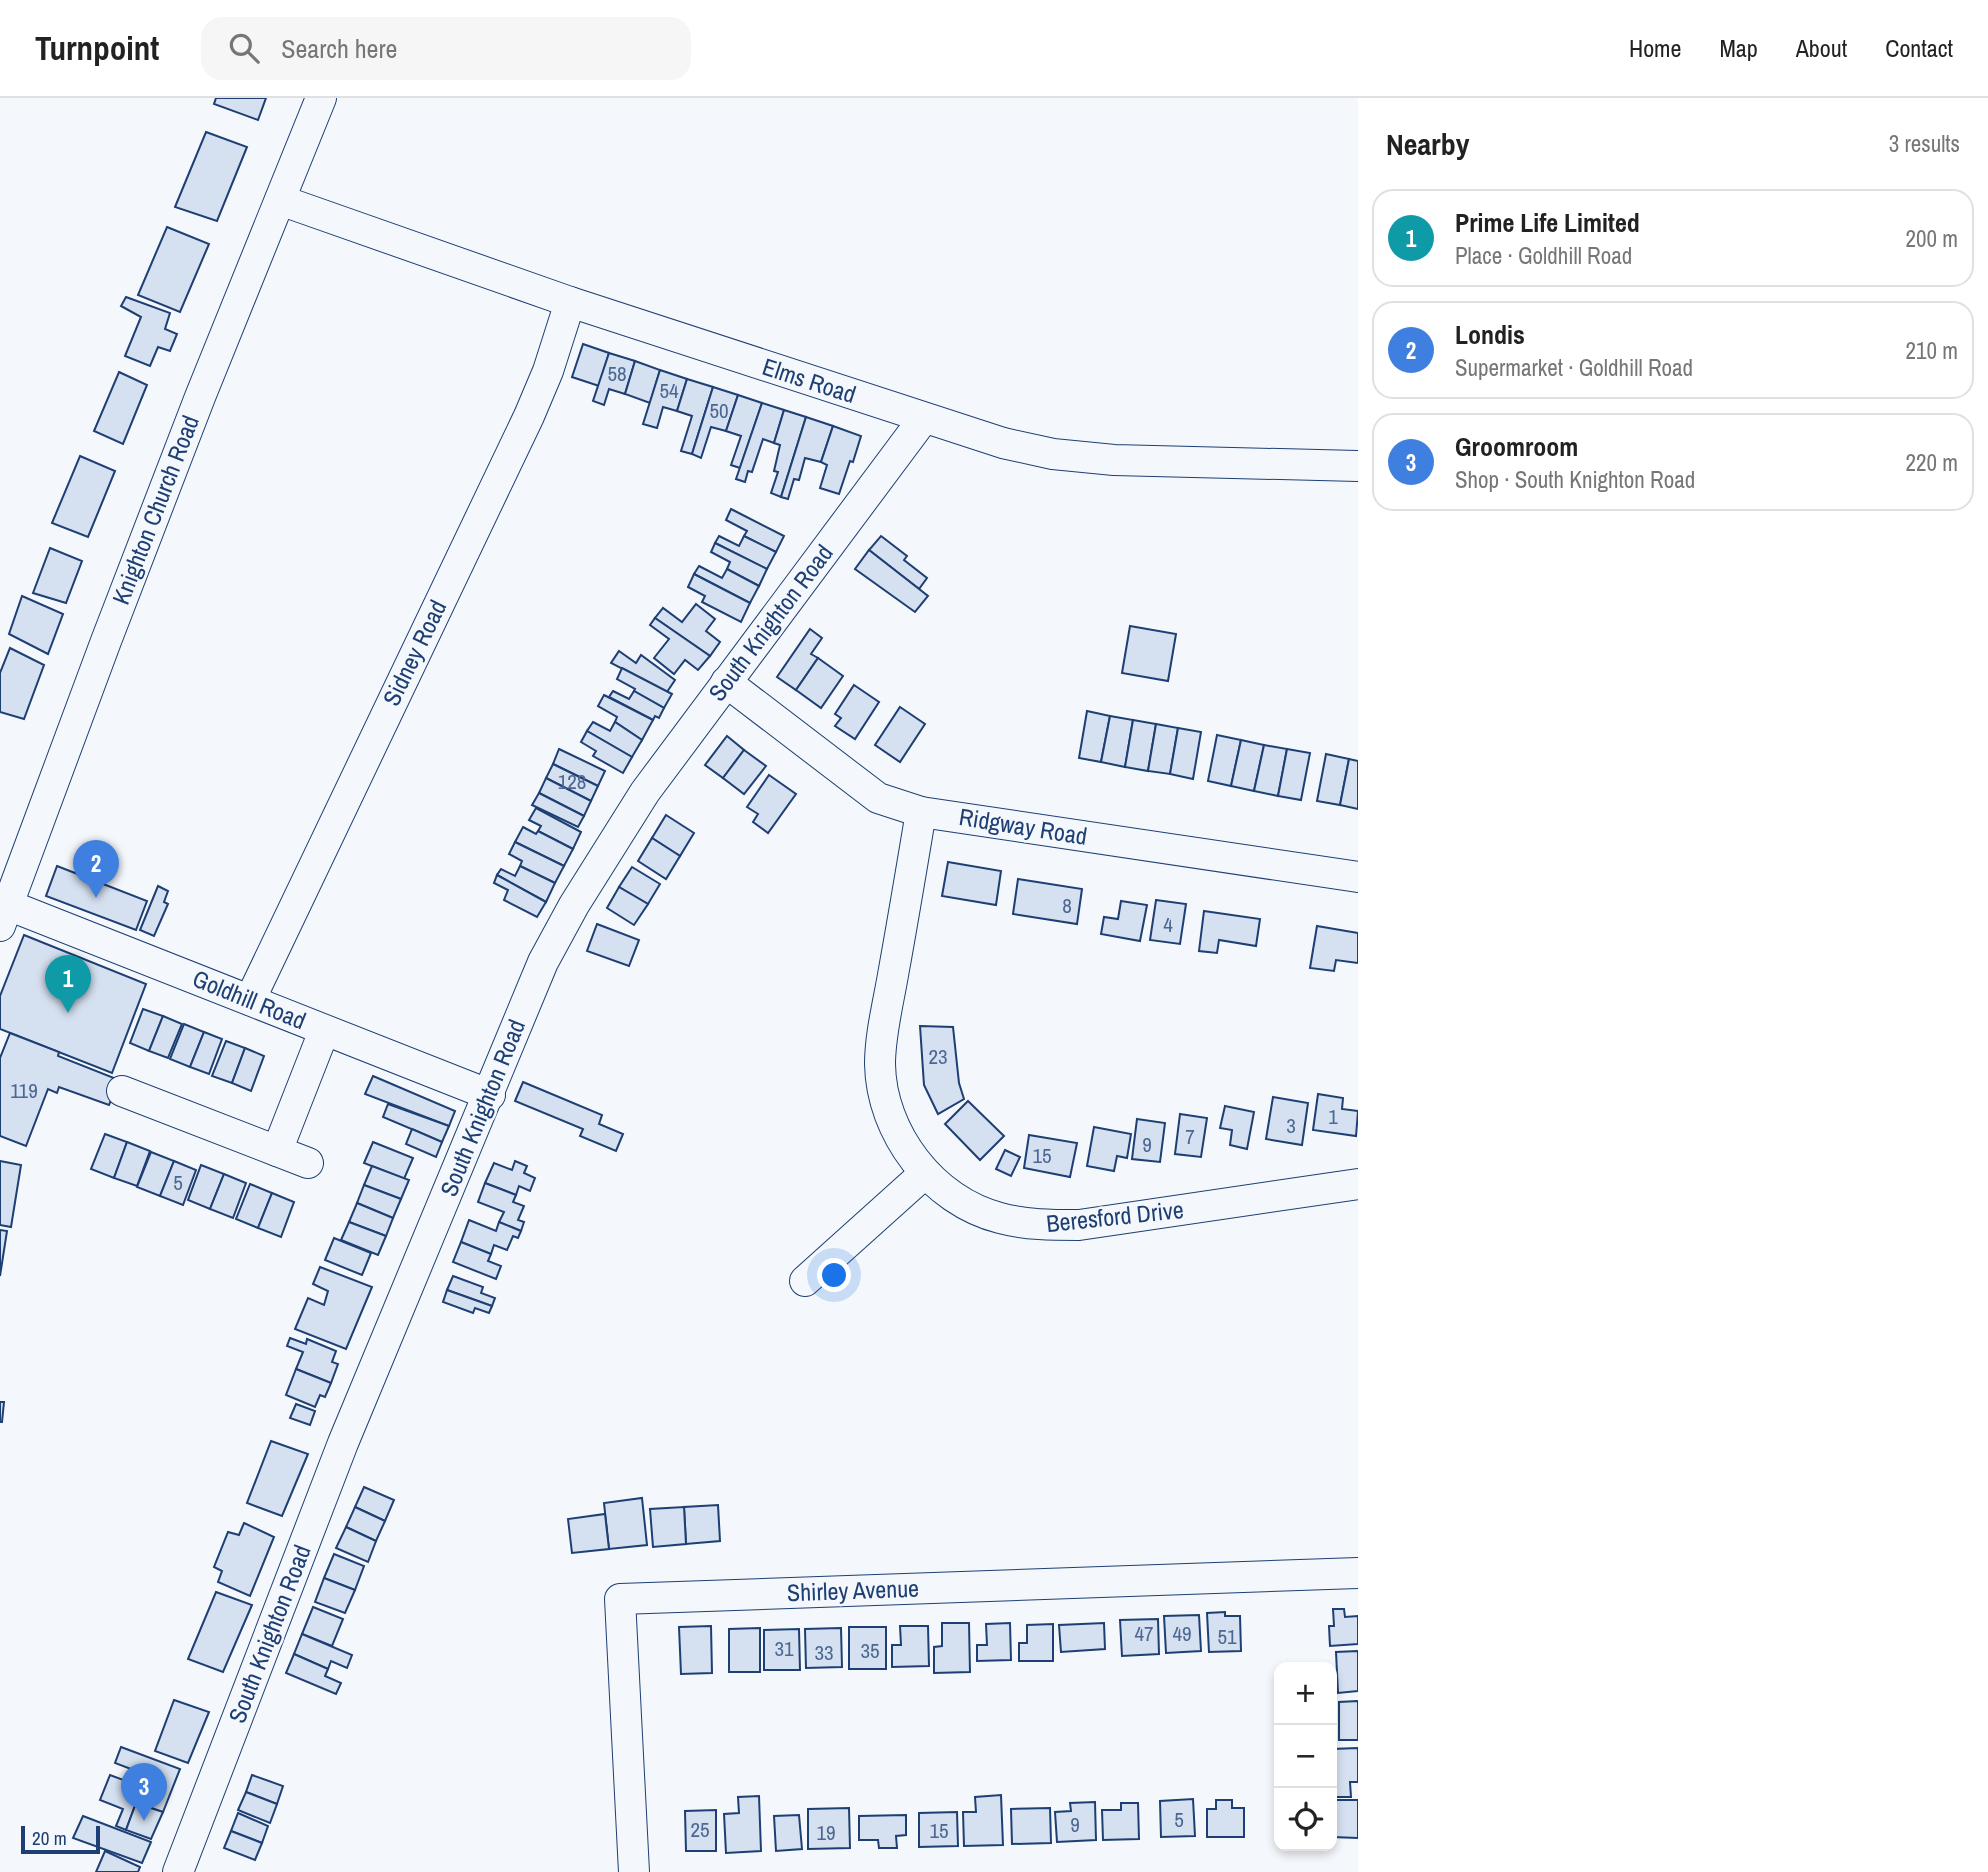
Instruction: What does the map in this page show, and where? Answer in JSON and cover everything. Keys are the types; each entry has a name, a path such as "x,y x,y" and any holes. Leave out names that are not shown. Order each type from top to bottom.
{"street":[{"name":"Knighton Church Road","path":"6,899 321,98"},
{"name":"Elms Road","path":"280,200 570,302 1003,443 1053,454 1114,460 1358,466"},
{"name":"Sidney Road","path":"250,1000 529,416 548,371 570,302"},
{"name":"South Knighton Road","path":"178,1872 343,1443 544,962 574,905 645,792 924,418"},
{"name":"Ridgway Road","path":"726,682 878,798 921,812 1358,877"},
{"name":"Beresford Drive","path":"921,812 880,1065 887,1105 901,1140 925,1174 962,1203 998,1218 1035,1225 1079,1225 1358,1184"},
{"name":"Goldhill Road","path":"6,899 324,1031 490,1095"},
{"path":"277,1151 324,1031"},
{"path":"122,1091 308,1163"},
{"path":"805,1281 925,1174"},
{"name":"Shirley Avenue","path":"634,1872 620,1600 1358,1573"}],"building":[{"path":"216,98 266,98 258,120 214,104"},
{"path":"206,132 247,147 217,221 175,207"},
{"path":"167,227 209,244 180,312 138,295"},
{"path":"126,297 170,313 165,329 177,334 170,351 158,347 150,366 125,356 141,317 121,306"},
{"path":"583,344 609,353 599,386 572,377"},
{"path":"609,353 635,361 625,394 609,389 604,405 593,401"},
{"path":"635,361 660,370 650,403 625,394"},
{"path":"660,370 687,379 677,411 663,407 657,428 643,424"},
{"path":"119,372 147,385 123,444 94,431"},
{"path":"687,379 713,387 692,454 681,451 692,416 677,411"},
{"path":"713,387 738,395 726,431 711,427 701,458 692,454"},
{"path":"738,395 762,403 740,468 731,465 741,436 726,431"},
{"path":"762,403 784,410 774,443 763,439 752,472 748,471 745,482 736,479"},
{"path":"784,410 806,417 781,497 771,493 778,472 774,471 780,445 774,443"},
{"path":"806,417 833,426 821,462 805,458 799,480 794,479 788,499 781,497"},
{"path":"833,426 861,436 839,494 820,488 827,465 821,462"},
{"path":"80,456 115,471 88,537 52,523"},
{"path":"731,509 784,536 776,552 744,536 747,531 726,520"},
{"path":"719,536 739,546 744,536 776,552 767,569 715,543"},
{"path":"881,536 907,556 904,560 927,578 919,589 869,550"},
{"path":"715,543 767,569 759,586 727,569 730,562 711,552"},
{"path":"50,548 82,561 66,603 33,593"},
{"path":"869,550 928,596 915,612 855,569"},
{"path":"699,566 722,578 727,569 759,586 750,603 694,574"},
{"path":"694,574 750,603 741,622 702,602 705,596 688,587"},
{"path":"22,596 63,614 48,654 9,634"},
{"path":"696,604 715,619 706,631 720,642 710,656 655,618 663,608 682,622"},
{"path":"655,618 710,656 698,670 685,660 674,674 654,658 669,639 650,625"},
{"path":"1130,626 1176,634 1168,681 1122,673"},
{"path":"810,629 822,638 811,654 818,658 796,690 777,677"},
{"path":"10,648 44,665 24,719 0,712 0,673"},
{"path":"619,651 636,663 641,655 675,680 667,692 611,663"},
{"path":"818,658 843,676 821,708 796,690"},
{"path":"622,668 672,694 664,708 617,679"},
{"path":"854,685 879,702 855,739 835,726 841,718 835,714"},
{"path":"613,691 629,699 634,691 664,708 659,718 655,716 653,720 609,697"},
{"path":"604,695 653,720 642,740 615,722 617,717 598,706"},
{"path":"900,707 925,724 900,762 875,745"},
{"path":"1087,711 1110,716 1101,762 1079,758"},
{"path":"1110,716 1133,720 1125,767 1101,762"},
{"path":"1133,720 1156,724 1148,771 1125,767"},
{"path":"593,722 610,731 615,722 642,740 632,757 587,731"},
{"path":"1156,724 1178,728 1170,774 1148,771"},
{"path":"1178,728 1201,732 1193,779 1170,774"},
{"path":"587,731 632,757 623,773 593,756 596,751 581,742"},
{"path":"1217,735 1241,740 1231,786 1208,781"},
{"path":"727,736 744,750 723,778 705,765"},
{"path":"1241,740 1264,745 1254,791 1231,786"},
{"path":"1264,745 1287,749 1278,796 1254,791"},
{"path":"559,749 605,771 598,786 553,764"},
{"path":"1287,749 1310,753 1301,800 1278,796"},
{"path":"744,750 766,766 744,794 723,778"},
{"path":"1326,754 1349,759 1340,805 1317,801"},
{"path":"1349,759 1358,761 1358,809 1340,805"},
{"path":"553,764 598,786 591,801 546,778"},
{"path":"769,775 796,794 768,833 753,822 758,814 747,807"},
{"path":"546,778 591,801 584,816 539,793"},
{"path":"539,793 584,816 578,827 532,805"},
{"path":"536,808 581,832 573,849 538,831 541,826 529,820"},
{"path":"666,815 694,833 680,856 652,838"},
{"path":"523,827 536,834 538,831 573,849 564,866 515,842"},
{"path":"652,838 680,856 666,879 638,861"},
{"path":"515,842 564,866 555,883 520,866 522,861 509,854"},
{"path":"948,862 1001,871 996,905 942,896"},
{"path":"57,866 147,901 136,930 46,896"},
{"path":"520,866 555,883 546,902 497,875 501,869 515,876"},
{"path":"632,867 660,884 648,904 619,887"},
{"path":"497,875 546,902 537,917 504,900 508,890 494,883"},
{"path":"1018,879 1082,889 1077,924 1013,914"},
{"path":"158,886 168,891 164,902 168,904 154,936 140,930"},
{"path":"619,887 648,904 634,925 607,908"},
{"path":"1156,900 1186,904 1180,944 1150,940"},
{"path":"1121,901 1147,905 1140,941 1101,934 1104,917 1118,919"},
{"path":"1204,911 1260,919 1256,946 1219,940 1217,953 1199,951"},
{"path":"597,924 639,940 629,966 587,951"},
{"path":"1317,926 1358,933 1358,963 1336,960 1334,971 1310,968"},
{"path":"24,935 146,984 112,1073 0,1029 0,996"},
{"path":"143,1009 163,1016 149,1051 130,1043"},
{"path":"163,1016 182,1024 168,1058 149,1051"},
{"path":"184,1024 204,1032 190,1067 170,1059"},
{"path":"920,1026 953,1027 959,1083 964,1099 938,1114 924,1085"},
{"path":"204,1032 222,1039 209,1074 190,1067"},
{"path":"10,1033 59,1052 58,1056 119,1080 109,1105 59,1087 57,1093 48,1089 26,1146 0,1136 0,1058"},
{"path":"226,1041 245,1048 232,1083 212,1076"},
{"path":"245,1048 264,1056 251,1091 232,1083"},
{"path":"373,1076 455,1111 449,1126 365,1094"},
{"path":"523,1082 602,1115 599,1124 623,1134 616,1151 580,1136 583,1129 515,1101"},
{"path":"1318,1094 1343,1098 1342,1109 1358,1111 1356,1136 1313,1130"},
{"path":"1273,1097 1308,1103 1302,1145 1266,1139"},
{"path":"968,1101 1004,1136 980,1160 945,1124"},
{"path":"388,1104 449,1126 442,1142 383,1117"},
{"path":"1225,1106 1254,1112 1247,1149 1230,1145 1232,1130 1220,1128"},
{"path":"1180,1114 1207,1118 1201,1157 1175,1154"},
{"path":"1137,1119 1165,1123 1160,1162 1132,1159"},
{"path":"1094,1127 1131,1134 1127,1158 1117,1156 1114,1171 1087,1166"},
{"path":"412,1129 442,1142 436,1157 406,1144"},
{"path":"105,1134 127,1142 114,1178 91,1169"},
{"path":"1029,1135 1077,1143 1070,1177 1024,1168"},
{"path":"127,1142 150,1151 137,1186 114,1178"},
{"path":"373,1142 413,1158 404,1179 364,1163"},
{"path":"1005,1150 1020,1157 1011,1176 996,1169"},
{"path":"151,1152 174,1161 160,1196 137,1187"},
{"path":"0,1161 21,1165 11,1227 0,1225"},
{"path":"174,1161 196,1170 183,1205 160,1196"},
{"path":"515,1161 527,1166 524,1173 535,1178 530,1191 519,1186 516,1195 485,1183 494,1163 512,1170"},
{"path":"201,1165 224,1174 210,1209 188,1200"},
{"path":"372,1166 409,1180 401,1199 364,1185"},
{"path":"224,1174 246,1183 233,1218 210,1209"},
{"path":"485,1183 516,1195 513,1202 524,1206 518,1220 524,1222 521,1231 499,1222 504,1212 478,1202"},
{"path":"250,1184 272,1193 258,1228 236,1219"},
{"path":"364,1185 401,1199 393,1218 357,1203"},
{"path":"272,1193 294,1202 281,1237 258,1228"},
{"path":"357,1203 393,1218 386,1236 349,1222"},
{"path":"469,1220 496,1231 499,1222 521,1231 518,1238 513,1236 507,1250 494,1245 491,1254 461,1242"},
{"path":"349,1222 386,1236 378,1255 341,1240"},
{"path":"0,1230 7,1231 0,1276"},
{"path":"334,1238 371,1253 362,1275 325,1260"},
{"path":"461,1242 491,1254 488,1261 501,1266 496,1279 453,1262"},
{"path":"320,1267 372,1287 346,1349 295,1329 308,1298 324,1305 328,1291 313,1284"},
{"path":"453,1276 483,1287 481,1293 495,1298 492,1306 447,1290"},
{"path":"447,1290 492,1306 489,1313 475,1308 473,1313 443,1302"},
{"path":"290,1338 306,1344 307,1339 336,1351 332,1362 338,1364 331,1383 296,1369 303,1352 287,1346"},
{"path":"296,1369 331,1383 325,1397 320,1395 315,1407 286,1395"},
{"path":"0,1402 4,1402 2,1422 0,1422"},
{"path":"296,1404 315,1411 310,1425 290,1418"},
{"path":"271,1441 308,1454 282,1516 247,1503"},
{"path":"364,1487 394,1500 385,1521 355,1507"},
{"path":"642,1498 647,1545 609,1549 604,1503"},
{"path":"718,1505 720,1541 686,1544 684,1507"},
{"path":"355,1507 385,1521 376,1541 346,1527"},
{"path":"684,1507 686,1544 653,1547 650,1509"},
{"path":"605,1514 609,1549 572,1553 568,1519"},
{"path":"244,1523 274,1537 250,1596 218,1582 222,1571 214,1567 228,1532 239,1535"},
{"path":"346,1527 376,1541 368,1562 336,1548"},
{"path":"334,1554 364,1566 355,1590 324,1578"},
{"path":"324,1578 355,1590 345,1613 315,1602"},
{"path":"216,1592 252,1605 223,1672 188,1659"},
{"path":"313,1607 343,1619 332,1646 302,1634"},
{"path":"1333,1609 1344,1609 1345,1617 1358,1616 1358,1644 1330,1646 1329,1626 1334,1626"},
{"path":"1225,1612 1225,1616 1240,1616 1241,1651 1209,1652 1207,1613"},
{"path":"1199,1615 1201,1651 1166,1653 1164,1616"},
{"path":"1158,1619 1159,1654 1122,1656 1120,1620"},
{"path":"942,1623 969,1623 970,1672 934,1673 934,1647 942,1646"},
{"path":"1010,1623 1011,1660 977,1661 977,1645 987,1645 986,1624"},
{"path":"1104,1623 1105,1649 1061,1652 1059,1625"},
{"path":"1053,1624 1053,1661 1019,1661 1019,1643 1027,1643 1027,1625"},
{"path":"711,1626 712,1673 681,1674 679,1627"},
{"path":"900,1626 928,1626 929,1666 892,1667 892,1645 901,1645"},
{"path":"849,1627 886,1627 886,1669 849,1669"},
{"path":"760,1628 760,1672 729,1672 729,1629"},
{"path":"841,1628 842,1667 806,1668 805,1629"},
{"path":"799,1629 800,1670 764,1670 764,1630"},
{"path":"302,1634 352,1655 347,1668 331,1661 328,1669 294,1654"},
{"path":"1358,1651 1358,1691 1338,1693 1336,1652"},
{"path":"294,1654 328,1669 325,1676 341,1683 336,1694 286,1673"},
{"path":"174,1700 209,1712 188,1763 155,1751"},
{"path":"1358,1701 1358,1740 1339,1740 1339,1702"},
{"path":"121,1747 180,1769 163,1812 136,1803 126,1830 116,1826 123,1809 100,1800 110,1775 134,1784 139,1772 115,1763"},
{"path":"1358,1748 1358,1782 1350,1782 1351,1797 1337,1797 1337,1749"},
{"path":"252,1775 283,1786 277,1804 246,1792"},
{"path":"246,1792 277,1804 270,1823 238,1810"},
{"path":"1001,1795 1003,1845 964,1846 963,1812 976,1812 975,1797"},
{"path":"759,1796 761,1851 726,1853 724,1814 739,1813 738,1797"},
{"path":"1193,1799 1195,1836 1161,1837 1160,1801"},
{"path":"1216,1800 1232,1800 1232,1808 1244,1808 1244,1837 1207,1837 1207,1809 1216,1809"},
{"path":"1337,1800 1358,1800 1358,1838 1337,1837"},
{"path":"1095,1802 1096,1840 1057,1842 1055,1812 1071,1811 1070,1803"},
{"path":"136,1803 163,1812 151,1839 126,1830"},
{"path":"1121,1803 1138,1803 1139,1839 1103,1840 1102,1810 1121,1810"},
{"path":"849,1808 850,1848 808,1849 808,1809"},
{"path":"1050,1808 1051,1843 1012,1844 1011,1809"},
{"path":"716,1810 716,1851 686,1851 685,1811"},
{"path":"957,1812 958,1846 919,1847 919,1813"},
{"path":"238,1813 268,1826 262,1843 231,1831"},
{"path":"799,1815 802,1849 776,1851 774,1816"},
{"path":"906,1815 906,1835 896,1836 897,1848 879,1848 878,1840 859,1840 859,1816"},
{"path":"83,1816 151,1842 142,1863 73,1838"},
{"path":"231,1831 262,1843 255,1860 224,1848"},
{"path":"105,1851 140,1867 138,1872 96,1872"}],"place":[{"name":"Londis","path":"96,898"},
{"name":"Prime Life Limited","path":"68,1013"},
{"name":"Groomroom","path":"144,1821"}]}
